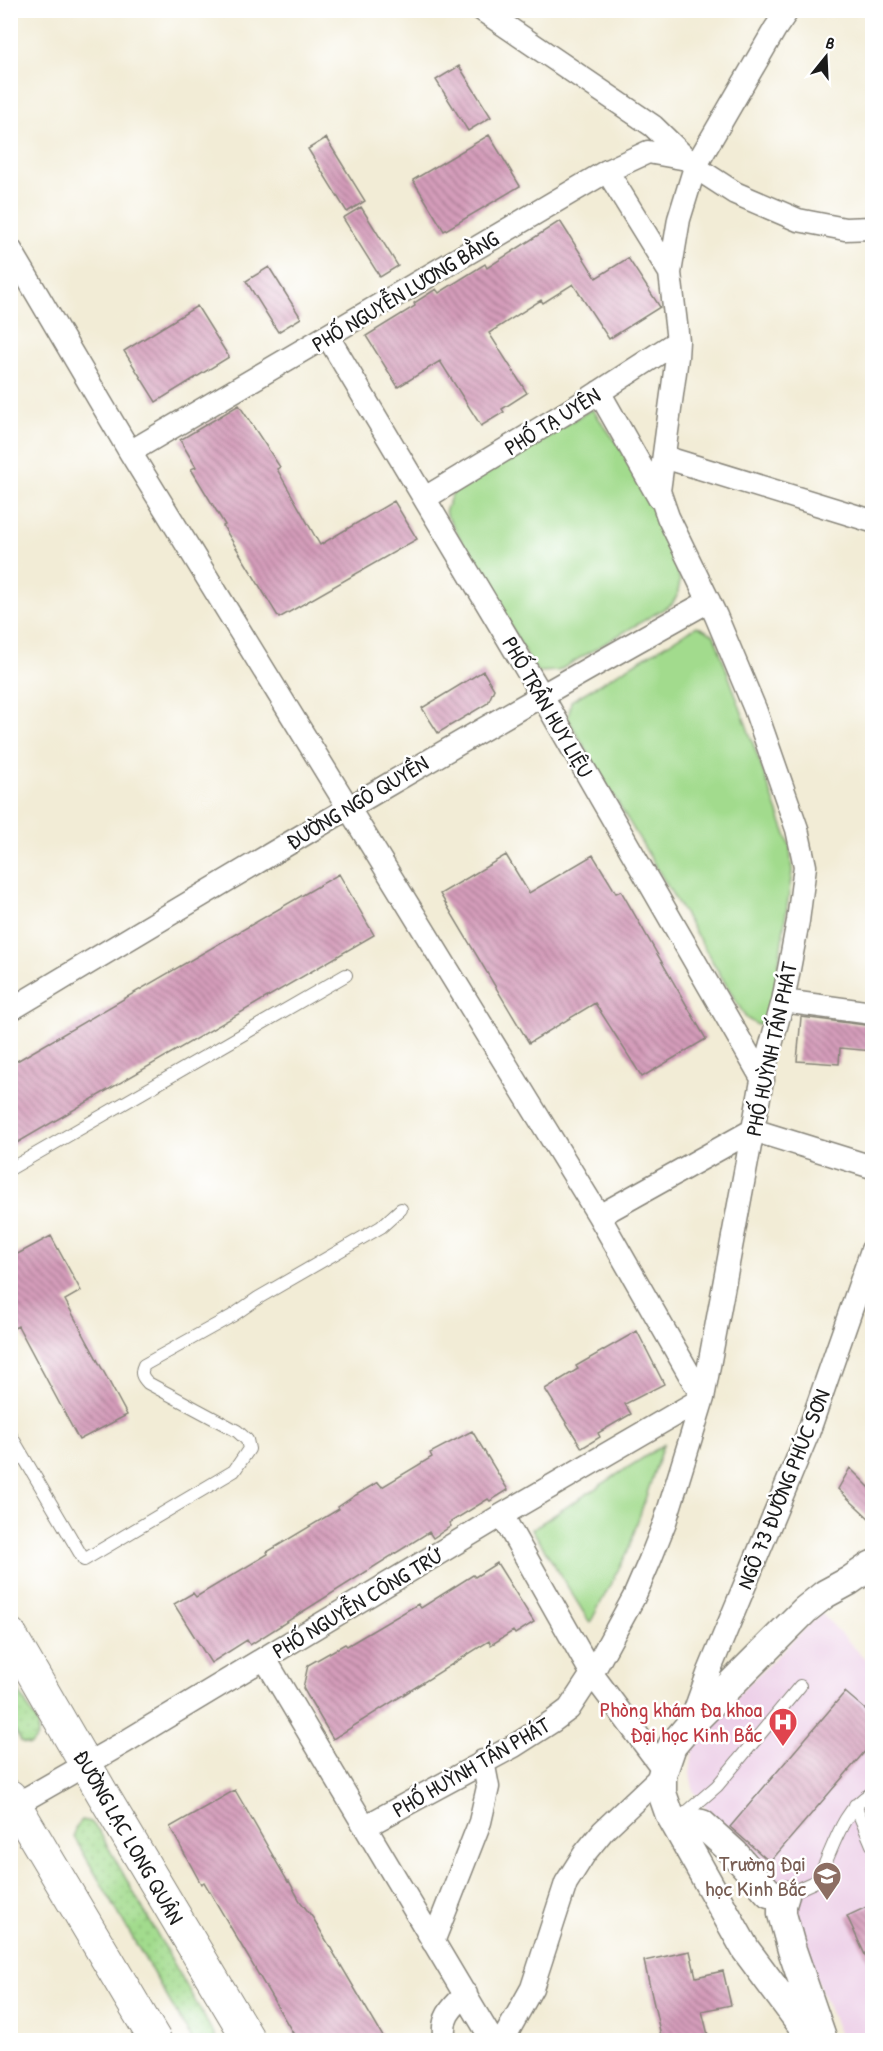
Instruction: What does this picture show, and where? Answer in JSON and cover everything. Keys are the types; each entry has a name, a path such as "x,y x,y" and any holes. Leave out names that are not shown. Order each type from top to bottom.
{"main road":[{"name":"ĐƯỜNG LẠC LONG QUÂN","path":"10,1634 249,2040"},
{"path":"12,1803 155,2040"}],"street":[{"path":"482,10 653,126 691,163 735,193 798,220 845,229 873,228"},
{"name":"PHỐ HUỲNH TẤN PHÁT","path":"366,1826 514,1746 569,1709 592,1674 634,1597 650,1560 703,1398 763,1080 783,1001 798,921 805,866 797,829 755,709 662,502 658,483 678,341 670,273 691,163 788,10"},
{"name":"PHỐ NGUYỄN LƯƠNG BẰNG","path":"130,452 607,171 648,152 691,163"},
{"path":"607,171 670,273"},
{"path":"11,250 130,452 598,1216 703,1398"},
{"name":"PHỐ TRẦN HUY LIỆU","path":"328,337 541,694 763,1080"},
{"name":"PHỐ TẠ UYÊN","path":"424,498 599,392 678,341"},
{"path":"599,392 662,502"},
{"path":"663,457 873,521"},
{"name":"ĐƯỜNG NGÔ QUYỀN","path":"10,1010 541,694 708,601"},
{"path":"783,1001 873,1013"},
{"path":"598,1216 753,1130 873,1167"},
{"name":"NGÕ 73 ĐƯỜNG PHÚC SƠN","path":"689,1726 708,1674 808,1433 873,1250"},
{"name":"PHỐ NGUYỄN CÔNG TRỨ","path":"12,1803 87,1765 502,1515 703,1398"},
{"path":"502,1515 592,1674 663,1772"},
{"path":"813,2040 746,1950 676,1825 662,1793 663,1772 672,1746 689,1726 806,1610 825,1594 873,1565"},
{"path":"265,1659 492,2040"},
{"path":"433,1942 480,1822 488,1787 483,1761"},
{"path":"503,2040 532,1988 566,1883 585,1853 603,1831 663,1772"},
{"path":"676,1825 691,1822 702,1824 734,1853 769,1893 785,1895 782,1914 823,2040"},
{"path":"445,2040 443,2027 446,2016 453,2005 466,1994"}],"lane":[{"path":"10,1168 346,975"},
{"path":"10,1434 84,1560 234,1471 249,1449 247,1440 237,1431 148,1383 143,1378 144,1365 232,1316 258,1298 381,1227 400,1209"},
{"path":"676,1825 717,1786 800,1686"},
{"path":"785,1895 814,1882 820,1875 847,1817 862,1798 873,1792"},
{"path":"855,1805 873,1845"}],"shaded area":[{"name":"Phòng khám Đa khoa Đại học Kinh Bắc","path":"821,1613 872,1666 872,2040 842,2040 793,1923 694,1792 690,1774 694,1743 705,1727"}],"green space":[{"path":"592,409 643,479 671,538 680,582 677,596 672,604 558,671 537,672 445,512 453,492"},
{"path":"697,626 714,635 790,846 792,872 773,1003 768,1021 757,1025 746,1018 568,719 571,701"},
{"path":"663,1445 628,1551 590,1623 532,1529"},
{"path":"10,1676 38,1724 37,1736 30,1745 22,1743 11,1725"},
{"path":"82,1820 91,1822 99,1831 217,2040 192,2040 74,1837 75,1828"}],"building":[{"path":"459,66 491,117 468,131 436,80"},
{"path":"489,135 520,186 444,231 413,180"},
{"path":"326,138 365,201 347,212 308,149"},
{"path":"361,207 398,266 380,277 343,218"},
{"path":"560,221 596,278 628,258 660,307 609,339 573,284 543,303 541,300 489,333 527,393 502,409 504,412 481,426 440,361 398,387 366,336 415,306 414,303 436,289 439,293 485,264 487,268"},
{"path":"269,267 301,318 278,332 246,281"},
{"path":"197,306 229,357 156,402 124,351"},
{"path":"239,405 280,467 277,469 320,545 394,501 417,539 279,618 191,469 196,467 180,440"},
{"path":"483,671 494,689 488,703 438,733 422,708"},
{"path":"506,855 529,893 593,855 616,893 621,891 706,1039 642,1077 595,1003 529,1043 440,894"},
{"path":"339,874 374,935 10,1147 10,1065"},
{"path":"801,1017 873,1026 873,1051 840,1048 839,1064 797,1061"},
{"path":"51,1236 81,1291 65,1300 127,1415 79,1440 18,1326 10,1330 10,1258"},
{"path":"637,1331 664,1384 625,1404 631,1414 598,1433 600,1437 582,1448 545,1389 578,1369 576,1366"},
{"path":"472,1431 508,1490 490,1501 488,1499 449,1523 451,1526 433,1538 429,1532 250,1645 247,1640 211,1663 174,1604 193,1593 196,1597 339,1509 338,1507 356,1495 378,1482 382,1487 432,1457 430,1453"},
{"path":"850,1468 873,1491 873,1522 838,1489"},
{"path":"497,1563 534,1622 515,1634 513,1631 491,1645 489,1641 333,1739 303,1688 308,1665 345,1644 347,1646 418,1604 421,1608 473,1575 475,1577"},
{"path":"845,1692 873,1716 873,1742 770,1862 730,1827"},
{"path":"235,1790 288,1882 313,1918 385,2040 297,2040 204,1882 201,1884 170,1827"},
{"path":"873,1904 873,1972 847,1916"},
{"path":"690,1951 696,1977 723,1971 731,2005 702,2011 708,2035 680,2040 662,2040 644,1961"}],"place":[{"name":"Phòng khám Đa khoa Đại học Kinh Bắc","path":"783,1748"},
{"name":"Trường Đại học Kinh Bắc","path":"827,1902"}]}
